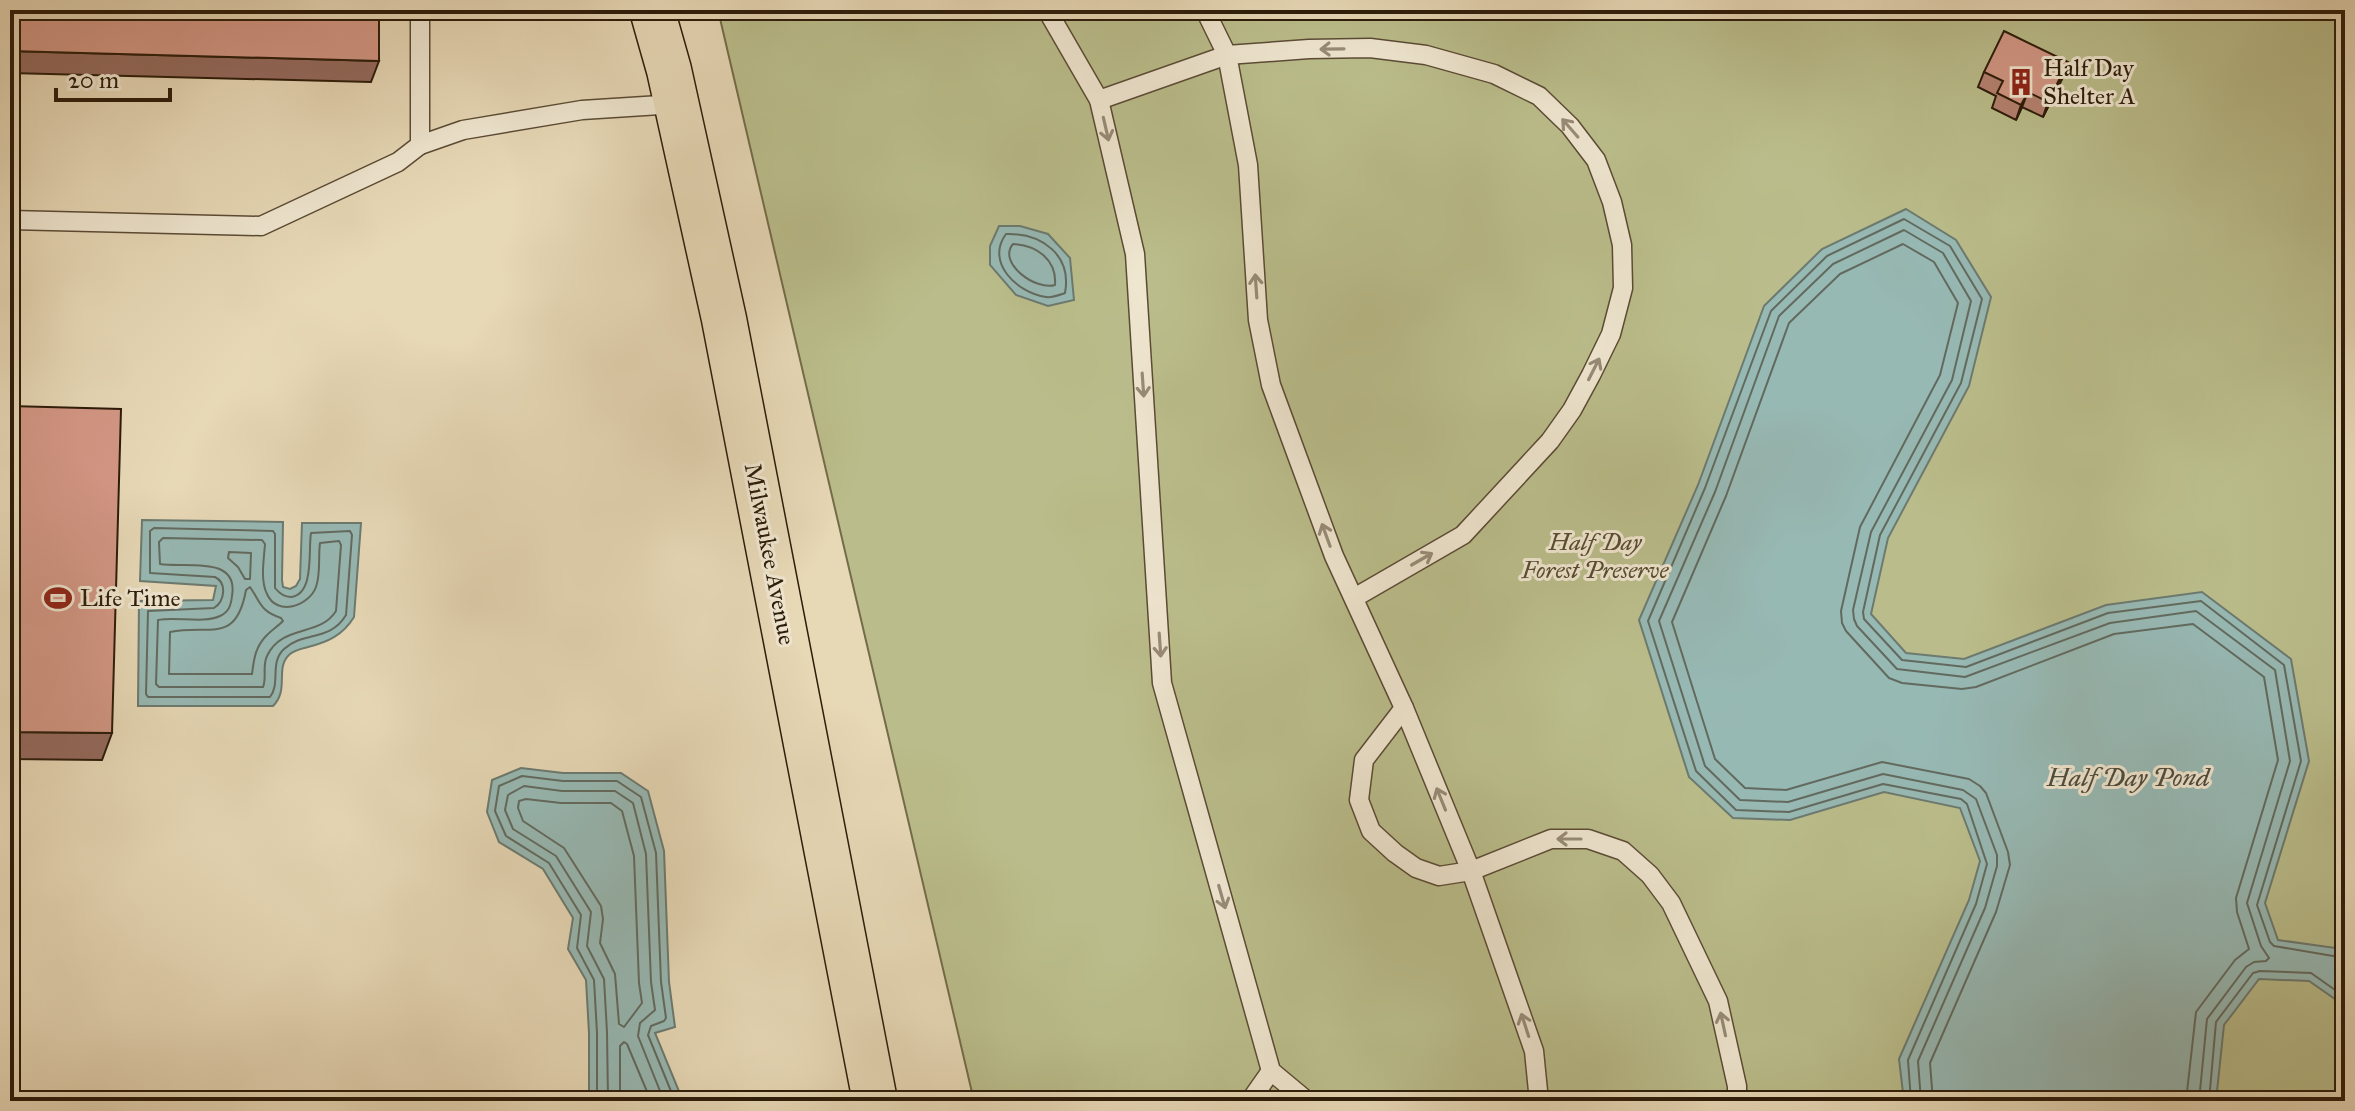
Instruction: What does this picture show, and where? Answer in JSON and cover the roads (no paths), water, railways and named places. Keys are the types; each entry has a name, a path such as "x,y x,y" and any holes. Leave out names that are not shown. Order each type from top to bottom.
{"main road":[{"name":"Milwaukee Avenue","path":"652,10 724,319 875,1101"}],"lane":[{"path":"420,10 420,145"},
{"path":"1047,10 1099,100 1135,254 1162,683 1271,1071 1307,1101"},
{"path":"1205,10 1227,55 1248,165 1258,320 1271,385 1334,556 1404,708 1471,871 1534,1051 1539,1101"},
{"path":"1099,100 1227,55 1370,48 1426,55 1494,74 1539,96 1570,126 1596,160 1622,245 1623,288 1611,334 1572,410 1550,441 1463,535 1354,598"},
{"path":"10,220 261,226 398,162 420,145 463,130 567,113 676,104"},
{"path":"1404,708 1364,760 1359,800 1371,831 1416,868 1439,876 1471,871 1551,839 1588,839 1623,851 1650,875 1671,903 1718,1001 1737,1086 1737,1101"},
{"path":"1250,1101 1271,1071"}],"water":[{"name":"Half Day Pond","path":"1906,209 1956,240 1991,297 1969,386 1888,538 1871,614 1906,653 1964,659 2106,605 2202,592 2291,659 2309,761 2265,903 2278,940 2335,948 2345,936 2345,1006 2309,981 2259,979 2224,1025 2216,1101 1904,1101 1899,1059 1969,900 1980,861 1960,808 1884,792 1790,820 1733,818 1689,777 1639,620 1698,485 1764,306 1822,249"},
{"path":"999,226 1020,226 1048,234 1070,258 1074,300 1048,306 1016,295 990,265 990,246"},
{"path":"142,520 283,522 282,580 283,587 290,589 300,579 302,523 361,523 354,617 334,637 290,654 283,666 281,693 273,706 138,706 139,601 213,600 216,586 140,581"},
{"path":"521,768 563,773 621,773 648,791 664,851 669,982 675,1027 655,1033 683,1101 589,1101 586,980 568,949 573,918 543,869 499,842 487,812 492,780"}],"place":[{"name":"Half Day Shelter A","path":"2021,82"},
{"name":"Life Time","path":"58,598"}],"park label":[{"name":"Half Day Forest Preserve","path":"1595,556"}]}
